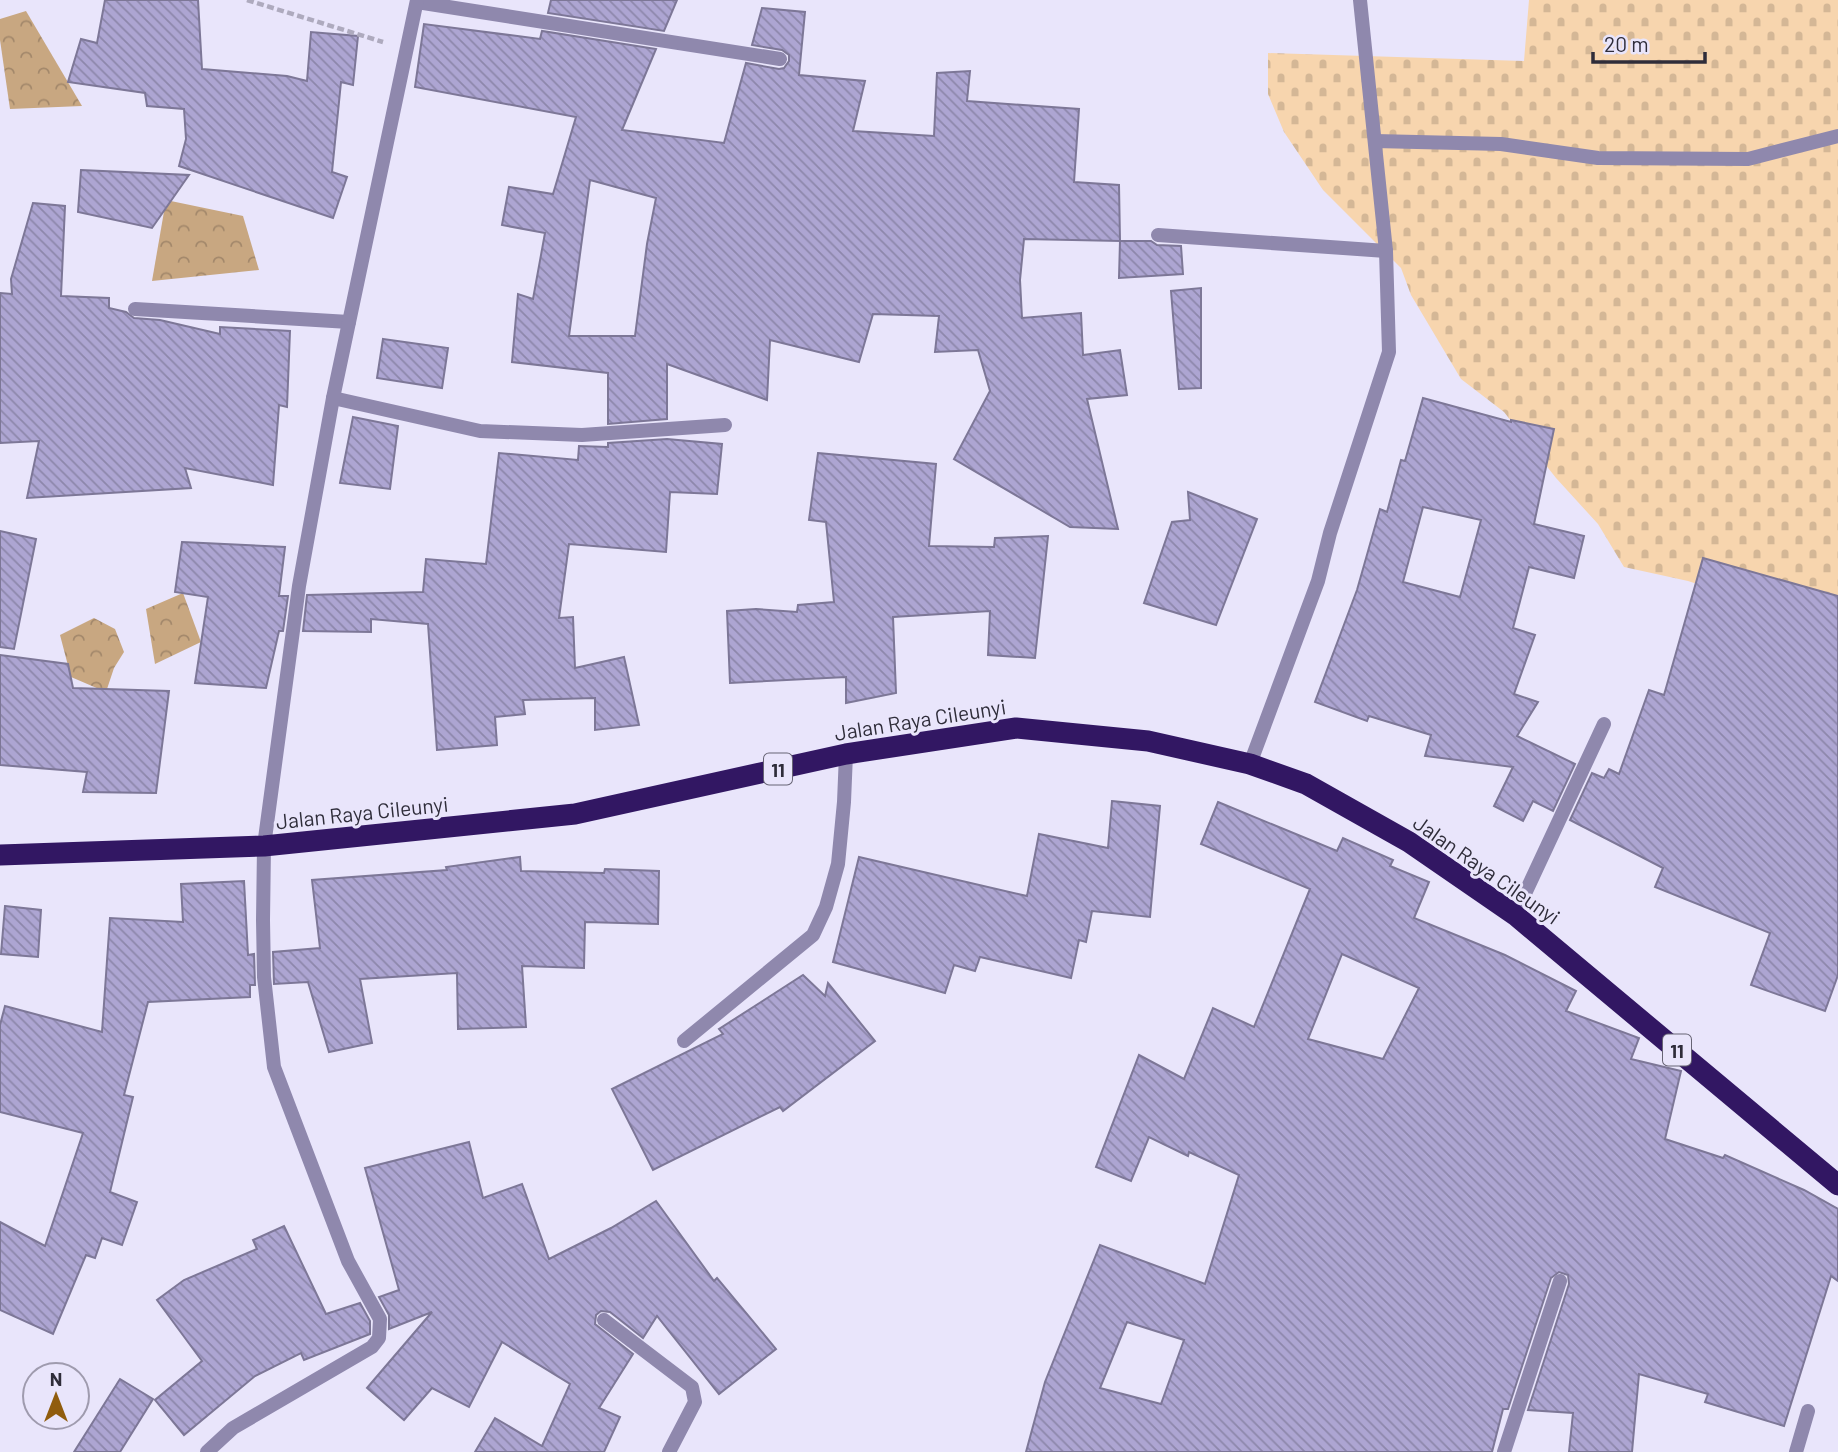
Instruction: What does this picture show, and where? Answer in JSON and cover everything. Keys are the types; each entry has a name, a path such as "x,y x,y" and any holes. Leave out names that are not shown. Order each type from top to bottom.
{"highway":[{"name":"Jalan Raya Cileunyi","path":"0,855 264,846 575,814 846,754 1016,728 1148,741 1250,765 1306,785 1409,842 1515,915 1838,1185"}],"street":[{"path":"1250,765 1318,581 1330,533 1389,352 1386,251 1360,0"},
{"path":"207,1452 233,1429 372,1347 379,1338 380,1319 348,1261 274,1067 264,977 264,846 299,586 333,398 417,1 780,59"},
{"path":"1374,141 1501,144 1598,158 1748,159 1838,136"},
{"path":"1158,235 1386,251"},
{"path":"135,309 349,322"},
{"path":"333,398 480,431 582,435 725,425"},
{"path":"1515,915 1604,724"},
{"path":"684,1041 813,935 826,907 838,864 846,754"},
{"path":"1504,1452 1560,1281"},
{"path":"604,1320 692,1387 695,1402 668,1452"},
{"path":"1796,1452 1808,1411"}],"path":[{"path":"247,0 407,50"}],"green space":[{"path":"1529,0 1838,0 1838,630 1688,581 1624,567 1598,524 1556,478 1504,412 1461,379 1411,295 1401,268 1323,190 1284,132 1268,94 1268,53 1524,61"},
{"path":"26,11 82,106 10,109 0,40 0,19"},
{"path":"166,200 243,216 259,270 152,281"},
{"path":"183,593 201,642 155,664 146,609"},
{"path":"94,618 115,629 124,652 114,668 106,692 71,677 60,635"}],"building":[{"path":"105,0 198,0 202,69 287,76 307,81 311,32 358,36 353,85 341,82 332,172 347,177 333,218 179,166 186,139 184,109 147,106 145,93 68,82 81,39 97,43"},
{"path":"551,0 677,0 664,31 548,13"},
{"path":"762,8 805,12 799,75 865,81 853,131 934,136 937,73 970,71 967,101 1079,109 1074,182 1119,185 1120,241 1024,239 1020,280 1022,318 1081,313 1083,355 1120,350 1127,395 1087,399 1118,529 1070,527 954,459 990,391 978,350 935,352 939,316 873,314 859,362 770,340 767,400 667,364 667,419 608,424 608,373 512,362 518,294 533,299 545,233 502,225 509,187 553,194 576,117 415,87 424,24 540,39 542,31 656,49 622,130 724,143 746,63 779,69 784,68 789,61 789,55 782,50 752,45","holes":["590,180 656,198 635,336 569,336"]},
{"path":"81,170 189,175 152,228 78,212"},
{"path":"33,203 65,206 61,296 109,298 109,308 126,312 134,318 160,320 220,334 220,327 290,331 287,407 279,405 273,485 185,468 191,488 27,498 39,441 0,443 0,293 12,294 11,279"},
{"path":"1120,241 1151,241 1157,245 1181,246 1183,274 1119,278"},
{"path":"1201,288 1201,388 1179,389 1171,291"},
{"path":"383,339 448,348 442,388 377,378"},
{"path":"1423,398 1511,422 1554,429 1534,524 1584,536 1574,578 1529,567 1513,628 1535,635 1514,694 1538,702 1517,736 1575,764 1553,811 1533,801 1523,821 1494,806 1513,767 1425,756 1431,735 1369,716 1367,721 1315,702 1357,590 1380,509 1387,512 1401,460 1405,461","holes":["1423,507 1481,520 1460,597 1403,582"]},
{"path":"353,417 398,426 390,489 340,483"},
{"path":"667,439 722,444 717,494 670,492 666,552 569,544 559,618 573,617 575,668 624,657 639,725 595,730 595,698 523,700 525,714 495,717 497,745 437,750 428,624 371,619 371,632 303,631 307,595 423,592 426,559 486,564 499,453 578,460 579,446 608,447 608,443"},
{"path":"818,453 936,464 929,546 994,547 995,538 1048,536 1035,658 988,655 990,611 893,617 896,693 846,703 846,677 730,683 727,611 756,609 797,612 798,605 834,602 826,522 809,520"},
{"path":"1188,492 1257,519 1216,625 1144,603 1172,522 1190,520"},
{"path":"0,531 36,539 14,649 0,647"},
{"path":"182,542 285,547 279,596 288,596 283,631 279,631 266,688 195,683 208,597 175,592"},
{"path":"1703,558 1838,596 1838,975 1825,1011 1751,985 1770,933 1655,887 1663,868 1570,820 1592,773 1604,778 1609,769 1619,774 1649,690 1664,695"},
{"path":"0,655 68,664 73,688 169,691 156,793 83,792 87,772 0,765"},
{"path":"1112,801 1160,806 1150,917 1092,911 1086,942 1079,940 1071,978 980,957 975,971 954,965 945,993 833,962 859,857 1027,896 1039,834 1108,848"},
{"path":"1218,802 1337,851 1343,838 1393,860 1390,866 1429,882 1414,918 1505,955 1576,991 1566,1011 1639,1038 1631,1059 1681,1071 1665,1139 1723,1158 1725,1155 1804,1190 1838,1209 1838,1281 1831,1276 1784,1426 1705,1402 1708,1394 1639,1374 1632,1452 1569,1452 1573,1413 1528,1410 1569,1284 1568,1275 1559,1272 1551,1278 1508,1409 1503,1409 1492,1452 1026,1452 1045,1382 1100,1245 1205,1284 1239,1175 1189,1152 1188,1156 1149,1137 1131,1181 1096,1167 1139,1055 1184,1079 1213,1008 1254,1027 1310,889 1201,844","holes":["1342,954 1419,988 1383,1059 1308,1039","1127,1322 1184,1340 1161,1404 1100,1388"]},
{"path":"520,857 521,871 659,871 658,924 585,922 584,968 522,966 526,1027 458,1029 457,973 360,979 372,1043 329,1052 308,982 274,984 273,952 320,948 312,880 447,870 446,867"},
{"path":"244,881 248,955 254,954 255,985 250,985 250,997 148,1002 124,1095 133,1097 110,1192 137,1202 122,1245 102,1238 95,1258 86,1255 53,1334 0,1310 0,1222 45,1246 83,1133 0,1112 0,1025 5,1006 102,1032 110,918 183,922 181,884"},
{"path":"5,906 41,910 38,957 1,954"},
{"path":"803,975 825,996 828,983 875,1041 783,1111 780,1107 653,1170 612,1089 723,1034 719,1029"},
{"path":"469,1142 483,1198 522,1184 549,1259 611,1228 656,1201 714,1281 717,1278 776,1349 719,1394 657,1316 643,1338 610,1312 601,1311 596,1315 595,1324 633,1354 599,1408 620,1417 604,1452 475,1452 495,1418 542,1446 570,1384 502,1342 469,1407 432,1388 404,1420 367,1388 432,1312 389,1329 389,1315 379,1297 399,1290 365,1168"},
{"path":"284,1226 326,1314 360,1303 370,1321 370,1334 304,1360 301,1353 255,1376 184,1435 155,1400 202,1361 157,1300 184,1280 257,1249 253,1240"},
{"path":"120,1379 153,1399 120,1452 74,1452 87,1431 91,1431 91,1425"}]}
